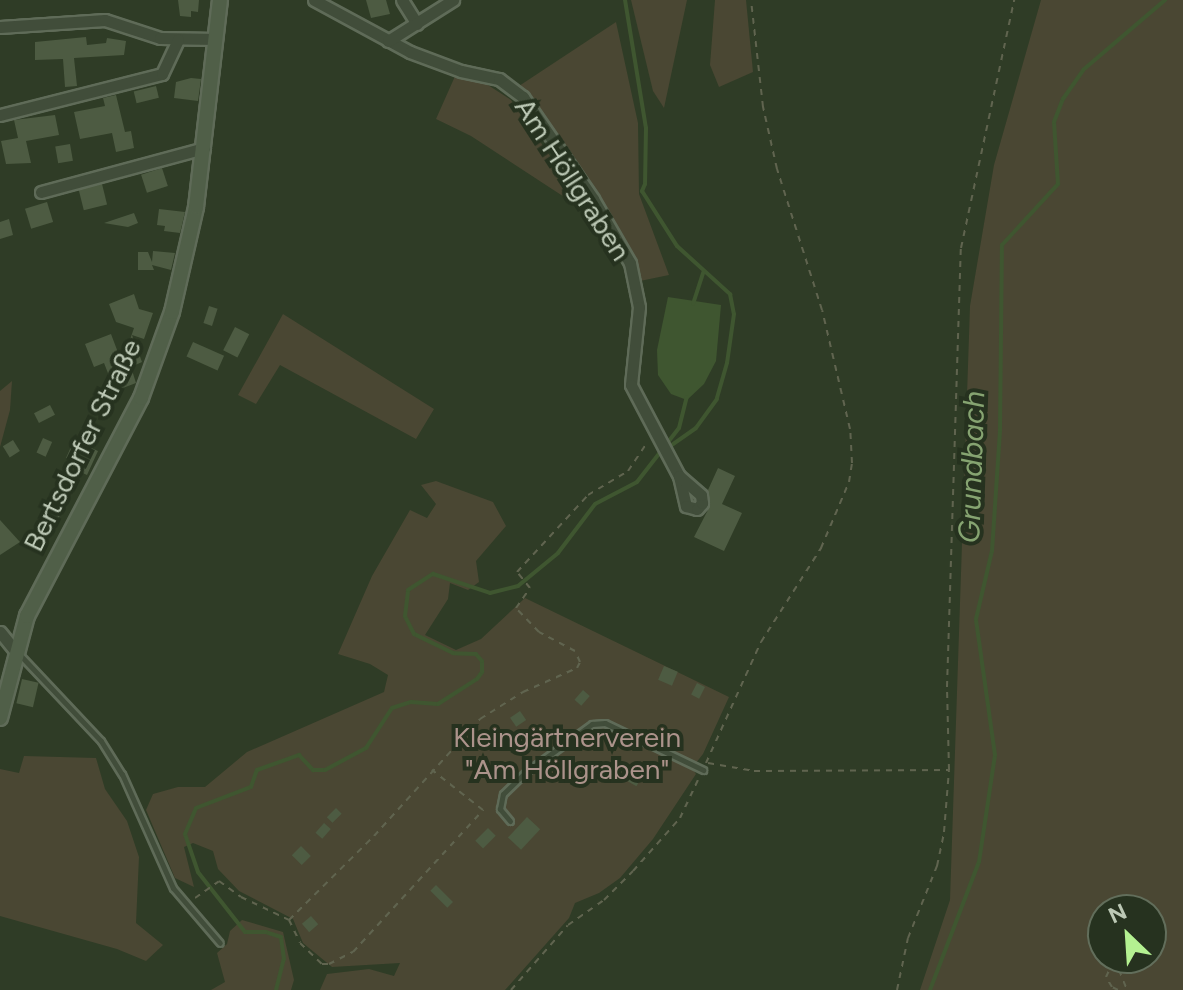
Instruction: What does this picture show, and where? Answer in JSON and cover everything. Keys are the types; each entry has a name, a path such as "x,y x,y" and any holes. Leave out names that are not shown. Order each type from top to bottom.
{"main road":[{"name":"Bertsdorfer Straße","path":"0,718 8,651 123,434 157,358 188,251 204,148 220,0"}],"street":[{"name":"Am Höllgraben","path":"314,0 388,41 450,67 499,79 523,97 608,223 636,278 639,307 631,385 679,476"},
{"path":"402,0 417,24"},
{"path":"388,41 453,0"},
{"path":"0,27 105,20 143,34 178,40 216,39"},
{"path":"0,115 162,74 178,40"},
{"path":"41,192 204,148"},
{"path":"0,632 8,651"}],"lane":[{"path":"8,651 31,664 112,757 173,888 220,943"},
{"path":"510,821 500,809 503,794 537,763 592,724 605,723 703,770"}],"path":[{"path":"511,990 568,925 604,900 680,818 761,642 821,548 849,482 852,463 850,429 808,257 780,180 763,107 751,0"},
{"path":"897,990 908,938 937,866 949,770 947,687 961,248 1014,0"},
{"path":"289,920 374,836 480,719 523,692 577,668 580,662 575,651 539,632 516,608 530,588 517,572 588,495 628,471 646,446 650,426"},
{"path":"707,763 754,771 949,770"},
{"path":"187,903 219,881 241,897 289,920 300,943 322,964 329,964 353,952 483,810 432,770"},
{"path":"1118,990 1106,977 1112,964 1119,970 1127,990"}],"green space":[{"path":"631,0 687,0 664,108 653,91"},
{"path":"715,0 746,0 753,72 719,87 710,65"},
{"path":"1041,0 1183,0 1183,990 920,990 950,900 970,306 994,165"},
{"path":"616,22 638,123 639,194 669,275 640,281 537,109 519,86"},
{"path":"456,74 474,76 511,100 562,173 578,206 471,136 436,119"},
{"path":"283,314 434,409 416,439 280,365 256,404 238,395"},
{"path":"12,381 10,410 0,447 0,391"},
{"name":"Kleingärtnerverein \"Am Höllgraben\"","path":"436,481 493,502 506,526 476,561 479,582 468,590 450,583 448,599 425,635 456,650 481,639 525,598 729,697 703,754 692,768 696,774 653,839 620,878 599,893 575,903 569,918 505,990 320,990 327,974 369,969 394,976 400,963 332,967 303,943 293,919 239,891 218,869 213,851 193,843 184,847 194,887 175,878 146,810 153,794 178,787 205,787 247,752 384,692 388,675 370,664 338,654 372,576 410,510 427,518 436,504 421,485"},
{"path":"24,756 96,758 105,789 127,821 139,857 136,923 163,945 146,961 117,949 0,916 0,769 19,773"},
{"path":"242,920 283,932 294,980 291,990 211,990 225,982 217,953 227,944 230,931"}],"shaded area":[{"path":"668,297 721,305 716,361 704,384 687,400 671,394 658,375 657,350"}],"building":[{"path":"178,0 199,0 198,12 191,11 191,17 180,16"},
{"path":"366,0 386,0 390,14 371,18"},
{"path":"86,37 87,45 106,43 107,38 126,41 124,55 74,58 77,86 65,87 63,59 35,60 35,42"},
{"path":"201,79 198,101 174,98 176,82"},
{"path":"156,86 159,98 137,103 134,92"},
{"path":"116,95 125,132 131,131 134,148 116,152 112,133 80,139 74,112 105,106 103,98"},
{"path":"55,115 59,135 26,141 31,163 6,164 1,141 18,138 14,120"},
{"path":"70,144 73,161 58,163 55,147"},
{"path":"162,168 168,186 147,193 141,175"},
{"path":"102,184 107,204 84,210 79,190"},
{"path":"47,202 53,222 31,229 25,209"},
{"path":"159,209 185,212 180,233 164,231 165,226 157,225"},
{"path":"134,213 138,223 128,227 104,223"},
{"path":"9,219 13,235 0,239 0,222"},
{"path":"153,251 175,253 171,270 152,265 154,270 138,270 138,252 148,252 152,262"},
{"path":"134,294 139,309 153,313 144,339 132,335 142,362 131,367 136,383 115,391 104,363 94,367 85,344 111,334 122,363 134,328 116,322 109,304"},
{"path":"209,306 218,309 212,326 203,323"},
{"path":"235,327 249,334 237,357 223,350"},
{"path":"193,342 224,356 218,370 186,357"},
{"path":"50,405 55,415 39,423 34,413"},
{"path":"43,438 52,442 46,457 36,453"},
{"path":"13,440 20,451 10,457 3,446"},
{"path":"74,440 98,451 87,475 72,468 75,462 66,458"},
{"path":"718,468 735,476 722,504 742,513 724,551 694,537 710,506 708,490"},
{"path":"47,510 60,516 54,529 41,523"},
{"path":"0,520 20,542 0,555"},
{"path":"664,666 678,672 672,686 658,680"},
{"path":"22,679 39,683 33,707 16,703"},
{"path":"697,683 705,687 699,699 691,695"},
{"path":"583,690 590,696 581,706 574,700"},
{"path":"520,711 526,720 516,727 510,718"},
{"path":"634,770 643,775 636,786 628,781"},
{"path":"336,808 342,814 332,823 327,817"},
{"path":"527,817 540,829 521,850 508,837"},
{"path":"324,823 331,829 322,839 315,833"},
{"path":"488,828 496,836 483,849 475,841"},
{"path":"301,846 311,856 302,865 292,855"},
{"path":"436,885 453,902 447,908 430,891"},
{"path":"311,916 318,924 309,932 302,924"}],"waterway":[{"path":"625,0 646,128 645,184 642,191 677,246 730,294 734,314 727,363 717,399 696,428 667,448"},
{"name":"Grundbach","path":"930,990 979,862 995,755 976,619 992,551 1000,430 1002,245 1058,184 1054,122 1063,99 1083,70 1165,0"},
{"path":"693,304 703,273"},
{"path":"276,990 284,959 281,937 266,932 245,932 198,872 185,834 196,808 251,787 257,770 299,755 313,770 325,770 366,748 392,708 411,702 438,704 477,679 482,672 482,661 476,654 453,653 414,634 405,616 408,590 433,574 490,593 518,586 558,553 595,504 637,482 679,428 687,397"}]}
